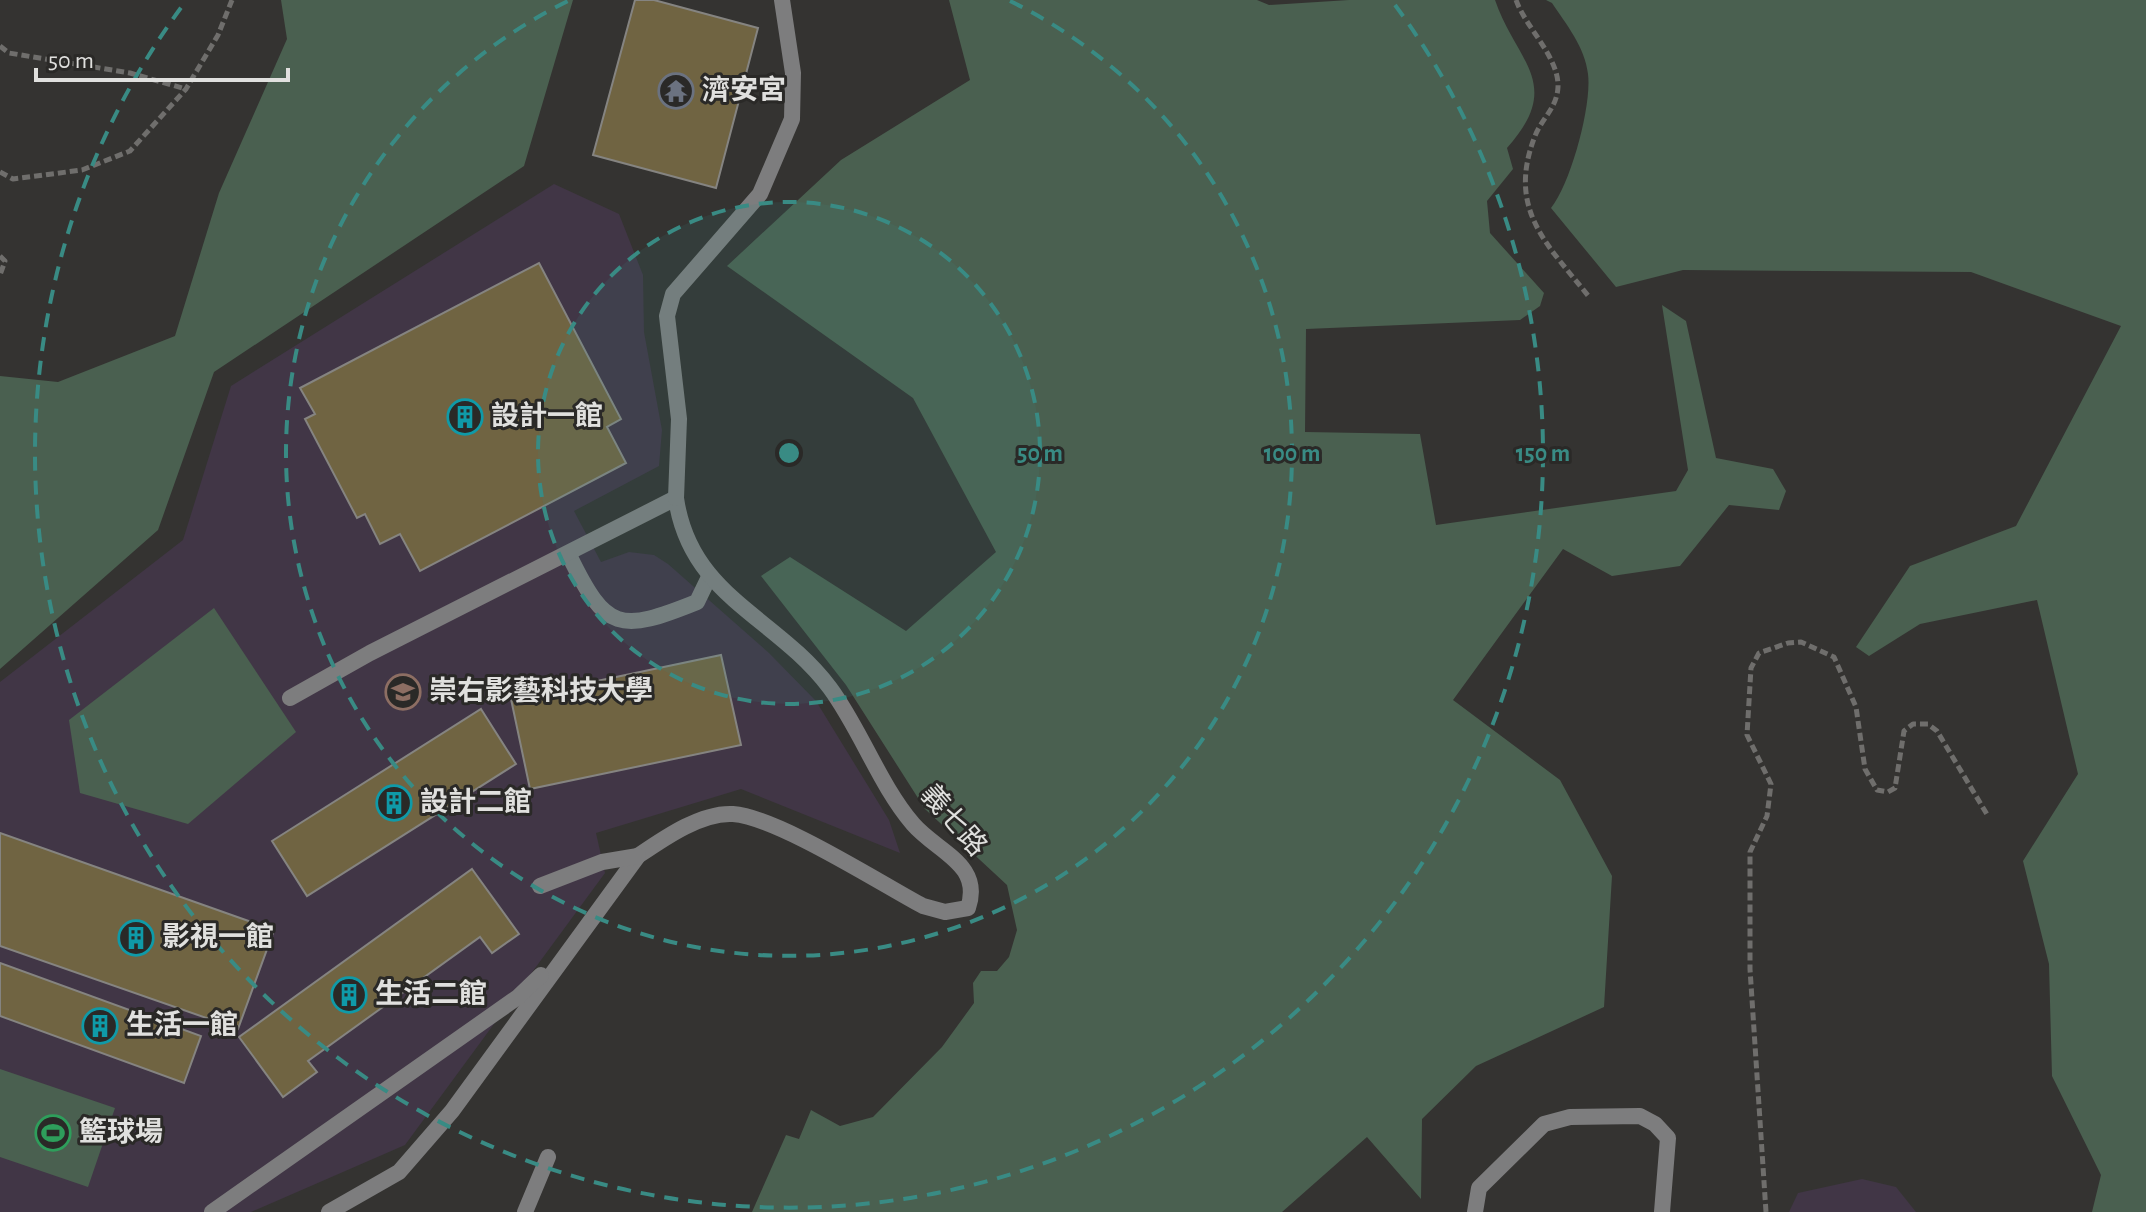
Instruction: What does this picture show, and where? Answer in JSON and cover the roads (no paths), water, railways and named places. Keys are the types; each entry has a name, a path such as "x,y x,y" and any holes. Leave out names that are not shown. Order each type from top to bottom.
{"street":[{"name":"義七路","path":"329,1212 399,1172 452,1111 638,856 678,829 731,814 767,822 923,906 945,912 968,908 973,892 967,872 913,824 829,687 781,639 709,577 691,552 680,523 676,498 679,419 667,316 673,294 760,194 792,119 793,73 782,0"},
{"path":"290,698 370,653 569,555 676,498"},
{"path":"569,555 587,593 614,619 647,622 697,602 709,577"},
{"path":"540,886 602,862 638,856"},
{"path":"212,1212 518,997 571,946"},
{"path":"1475,1212 1479,1188 1544,1124 1570,1117 1608,1114 1640,1116 1655,1124 1668,1138 1662,1212"},
{"path":"525,1212 548,1157"}],"place":[{"name":"濟安宮","path":"676,91"},
{"name":"設計一館","path":"465,417"},
{"name":"崇右影藝科技大學","path":"403,692"},
{"name":"設計二館","path":"394,803"},
{"name":"影視一館","path":"136,938"},
{"name":"生活二館","path":"349,995"},
{"name":"生活一館","path":"100,1026"},
{"name":"籃球場","path":"53,1133"}]}
